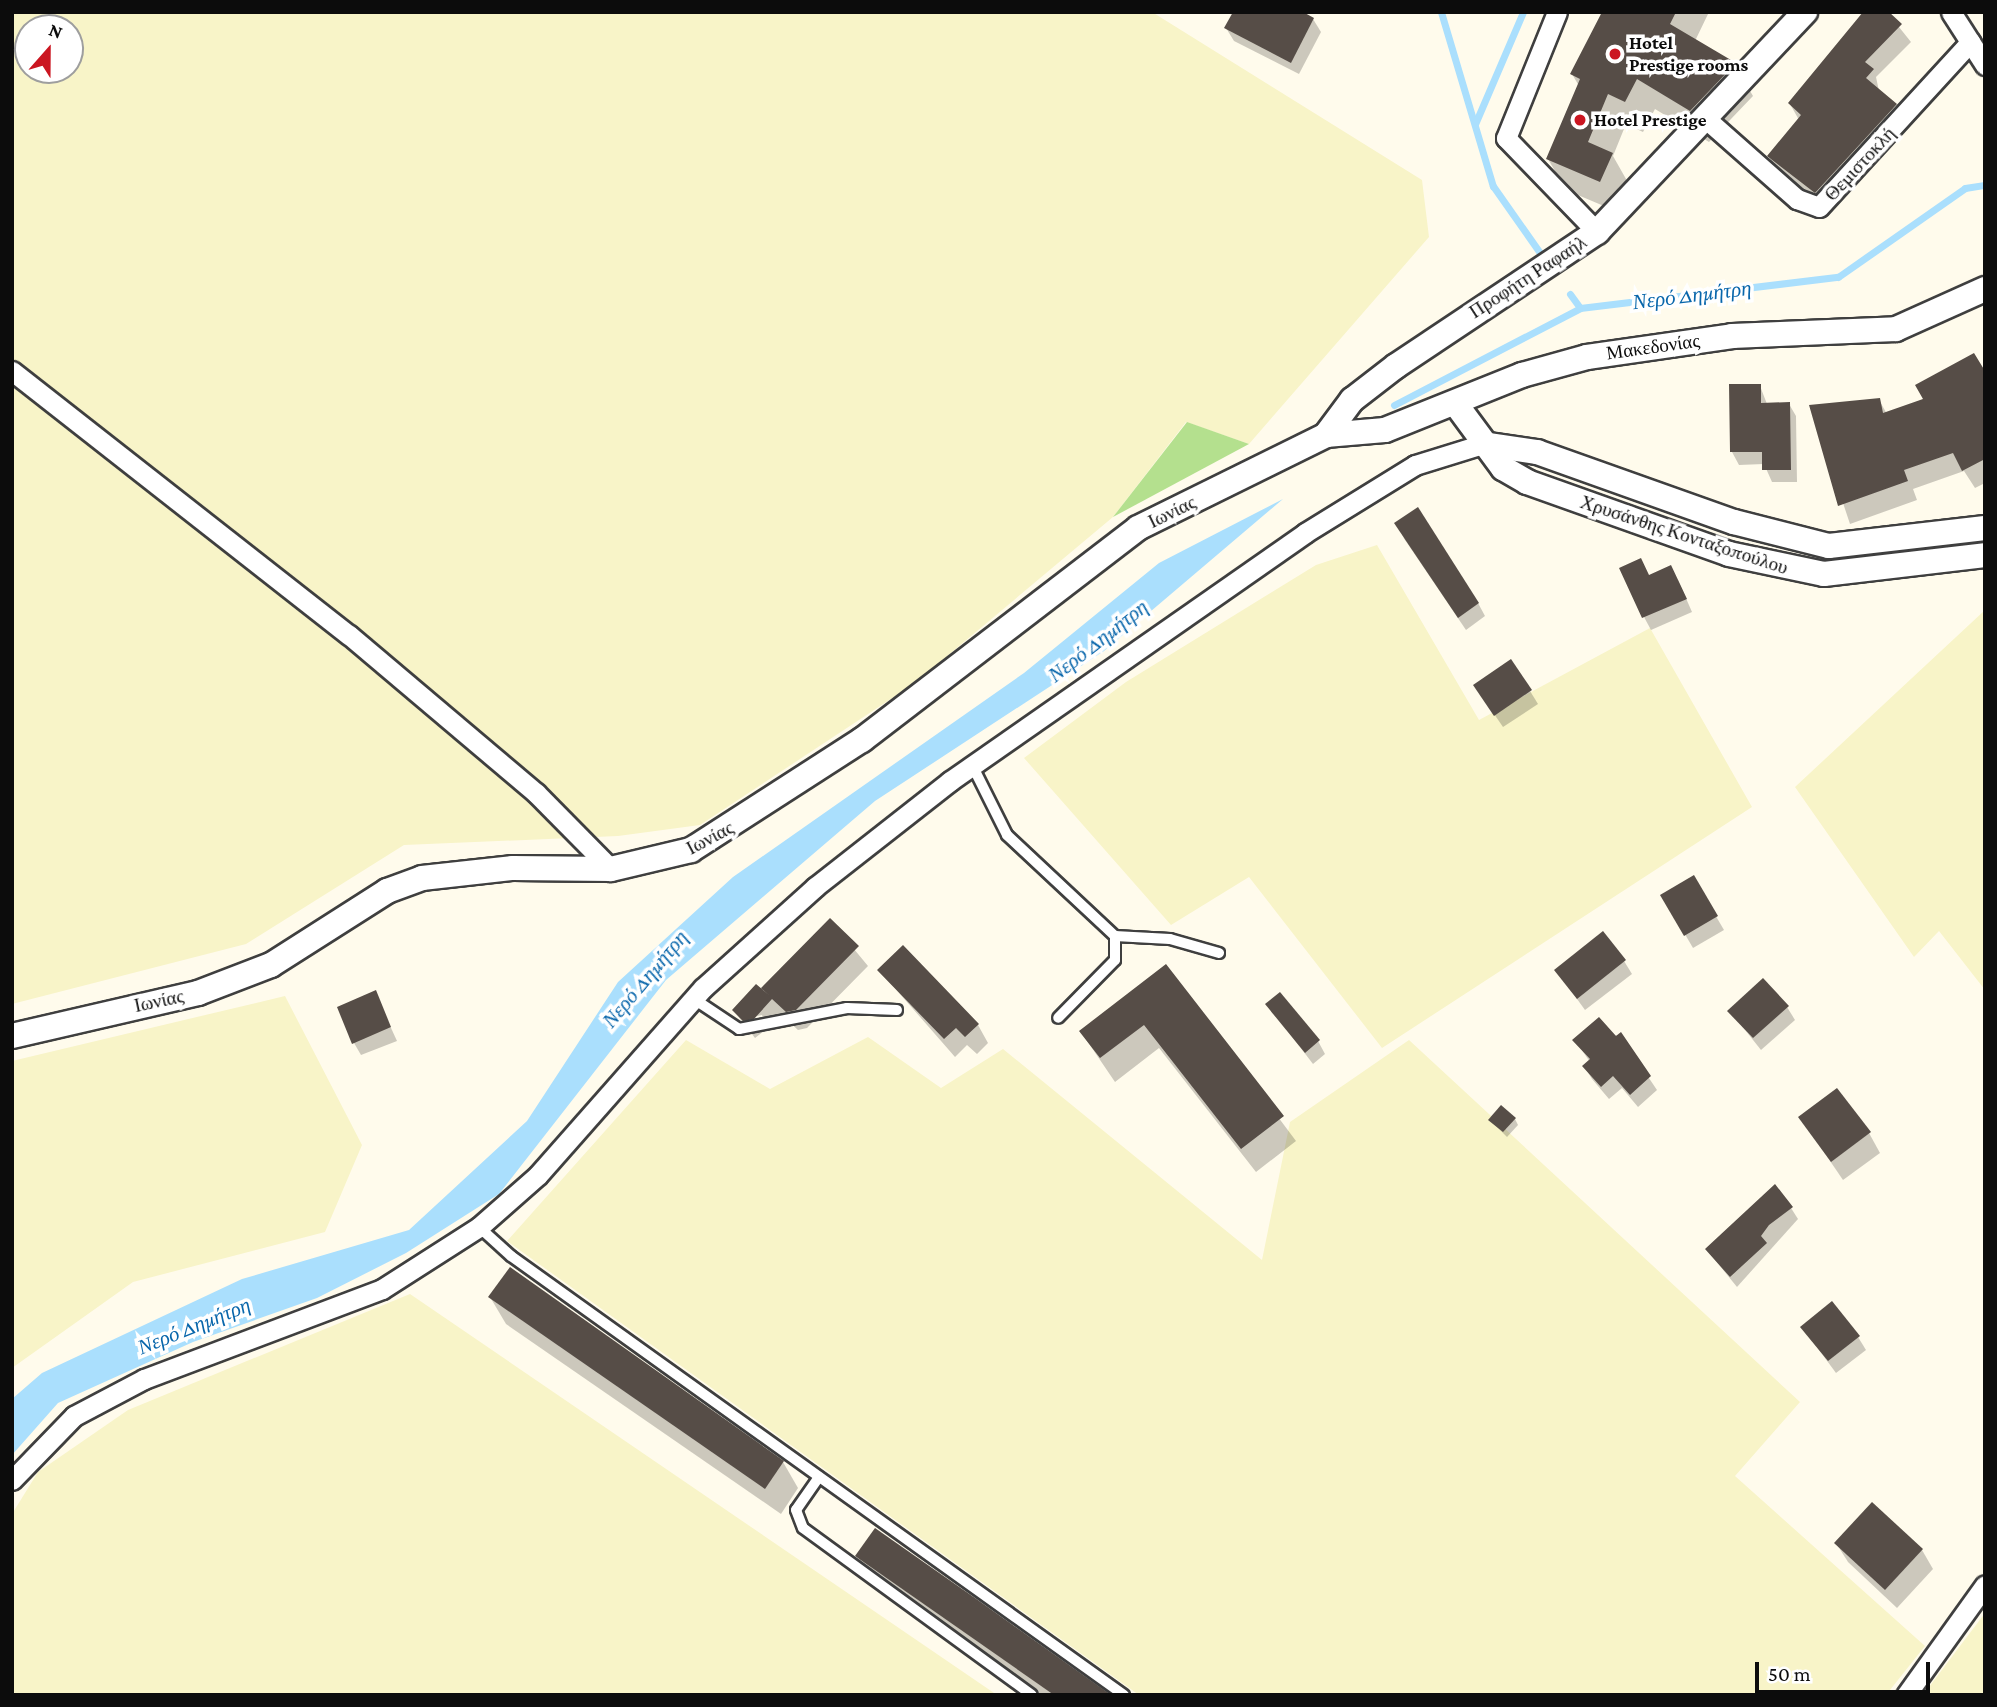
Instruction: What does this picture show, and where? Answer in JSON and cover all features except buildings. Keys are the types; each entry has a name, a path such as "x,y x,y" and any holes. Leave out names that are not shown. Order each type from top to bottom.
{"street":[{"path":"1557,12 1506,138 1597,232"},
{"name":"Προφήτη Ραφαήλ","path":"1326,435 1352,400 1396,366 1597,232 1805,12"},
{"path":"1951,12 1985,65"},
{"name":"Θεμιστοκλή","path":"1705,118 1797,199 1819,206 1970,42"},
{"name":"Μακεδονίας","path":"1326,435 1366,435 1522,375 1631,350 1732,336 1896,329 1985,289"},
{"path":"12,371 349,635 536,793 611,869"},
{"name":"Χρυσάνθης Κονταξοπούλου","path":"1455,403 1503,468 1553,493 1787,570 1847,574 1985,555"},
{"name":"Ιωνίας","path":"12,1036 223,984 271,965 387,891 422,878 513,868 611,869 657,862 720,834 862,740 1138,528 1326,435"},
{"path":"12,1480 74,1416 144,1379 383,1289 479,1227 538,1175 694,999 815,887 972,765 1316,526 1415,465 1483,444"},
{"name":"Χρυσάνθης Κονταξοπούλου","path":"1483,444 1537,452 1734,522 1829,546 1985,528"},
{"path":"1906,1695 1985,1585"}],"lane":[{"path":"972,765 1007,835 1115,936 1170,939 1219,953"},
{"path":"1058,1018 1115,960 1115,936"},
{"path":"694,999 738,1029 847,1008 897,1010"},
{"path":"479,1227 819,1477 1124,1695"},
{"path":"819,1477 796,1510 803,1528 1032,1695"}],"shaded area":[{"path":"12,12 1152,12 1422,180 1429,237 1249,444 1186,422 1113,517 915,683 700,825 618,836 404,845 246,944 12,1004"},
{"path":"1377,545 1479,720 1650,628 1752,807 1382,1048 1249,877 1171,925 1024,758 1126,682 1316,565"},
{"path":"1985,610 1985,990 1939,931 1914,957 1795,787"},
{"path":"285,996 362,1145 325,1232 133,1282 12,1368 12,1061"},
{"path":"868,1037 941,1088 1003,1049 1262,1260 1290,1122 1409,1040 1800,1402 1735,1476 1925,1646 1886,1695 1139,1695 507,1241 686,1040 770,1089"},
{"path":"410,1294 997,1695 12,1695 12,1514 38,1472 128,1410"},
{"path":"1985,1613 1985,1695 1923,1695"}],"green space":[{"path":"1187,422 1249,444 1113,517"}],"water":[{"path":"1283,499 1104,651 875,801 666,980 499,1194 406,1253 317,1298 193,1342 58,1403 12,1455 12,1399 42,1373 242,1279 409,1230 527,1121 618,982 733,877 1024,673 1159,563"}],"waterway":[{"path":"1441,12 1493,186 1545,260"},
{"path":"1475,124 1523,12"},
{"name":"Νερό Δημήτρη","path":"1394,405 1580,308 1838,277 1965,188 1985,185"},
{"path":"1570,294 1580,308"}],"place":[{"name":"Hotel Prestige rooms","path":"1615,54"},
{"name":"Hotel Prestige","path":"1580,120"}]}
